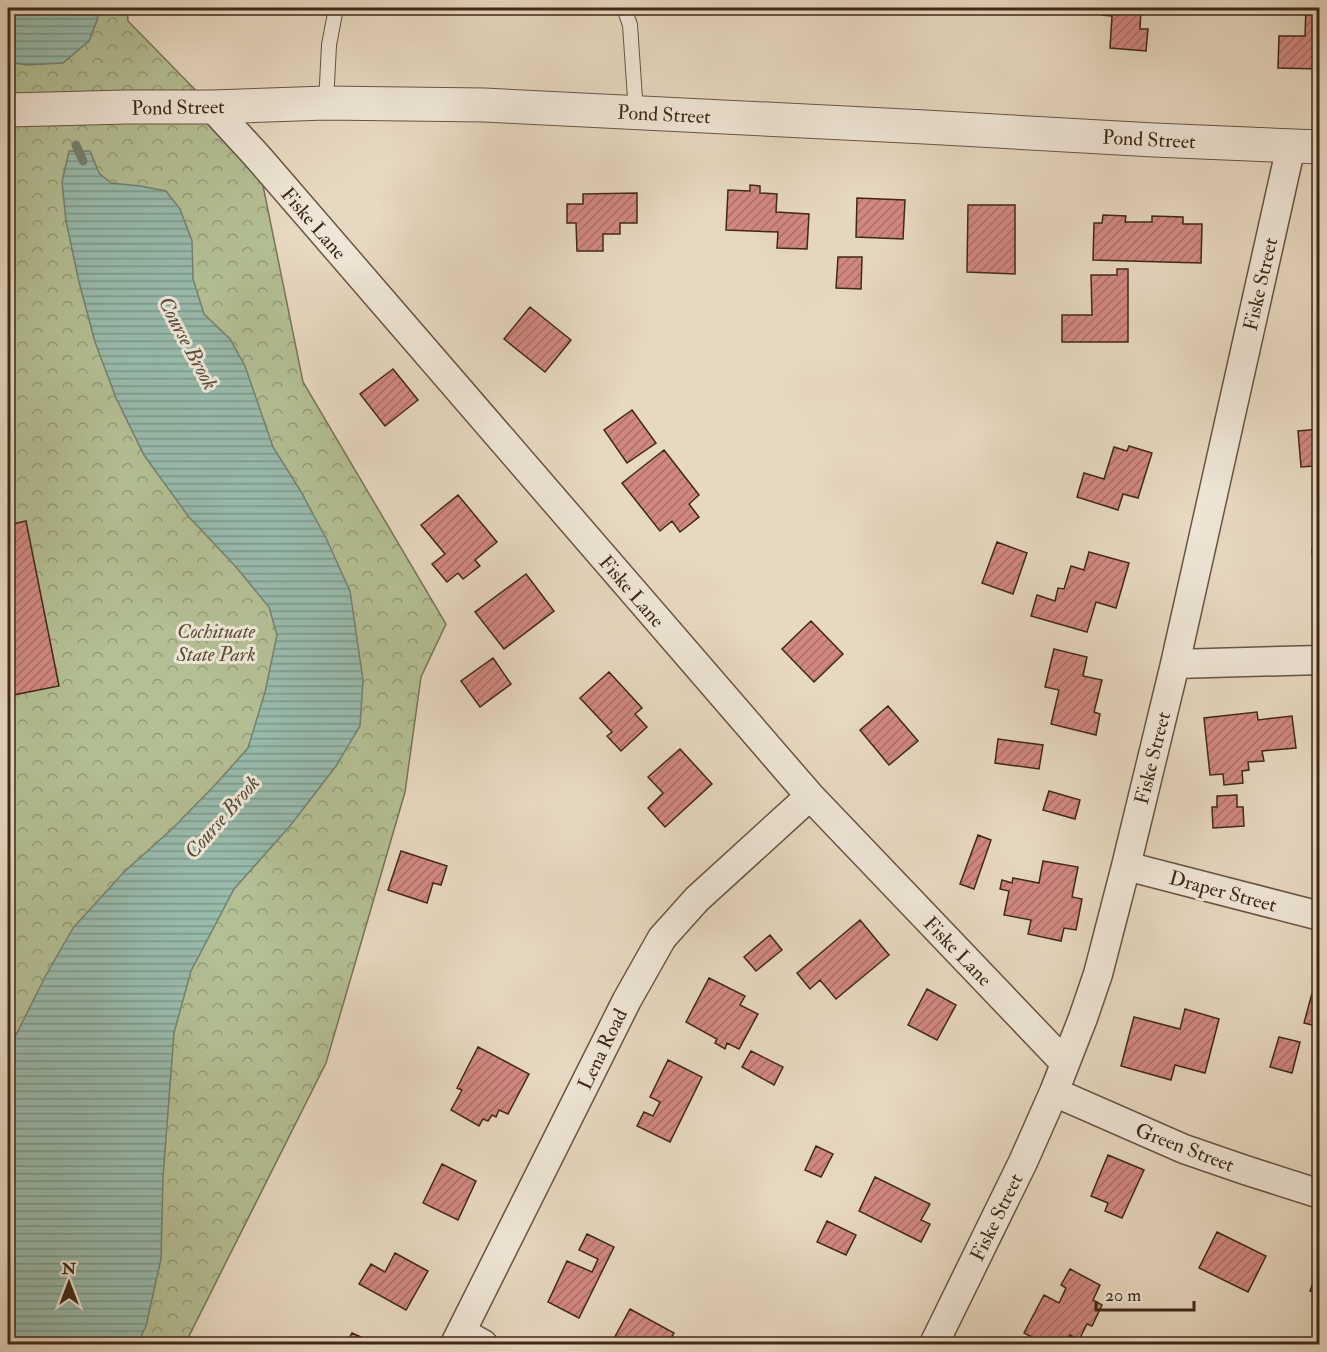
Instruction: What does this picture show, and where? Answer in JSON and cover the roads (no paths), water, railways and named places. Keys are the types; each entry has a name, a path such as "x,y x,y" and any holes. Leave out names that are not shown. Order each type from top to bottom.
{"street":[{"name":"Pond Street","path":"8,111 326,103 484,105 1305,146"},
{"name":"Fiske Lane","path":"212,107 265,165 810,796 1065,1063"},
{"name":"Fiske Street","path":"934,1344 1023,1162 1054,1092 1098,974 1305,146"},
{"path":"1174,664 1320,660"},
{"name":"Lena Road","path":"466,1340 627,1000 662,938 697,899 810,796"},
{"name":"Draper Street","path":"1126,866 1320,916"},
{"name":"Green Street","path":"1054,1092 1184,1149 1320,1194"}],"lane":[{"path":"326,103 329,45 336,8"},
{"path":"624,8 630,25 636,113"}],"water":[{"path":"8,8 95,8 98,18 89,41 63,63 28,65 8,62"},
{"path":"69,151 90,151 99,173 111,183 166,191 180,209 192,241 193,279 204,314 230,339 245,366 273,447 326,538 350,591 363,680 360,726 336,766 290,826 234,889 191,971 174,1033 163,1177 161,1259 146,1326 137,1344 8,1344 9,1049 45,977 73,928 124,872 172,829 248,748 265,692 277,635 269,607 236,567 188,516 144,455 116,398 95,342 66,221 62,182"}],"waterway":[{"name":"Course Brook","path":"76,145 83,161"}],"park label":[{"name":"Cochituate State Park","path":"216,642"}]}
